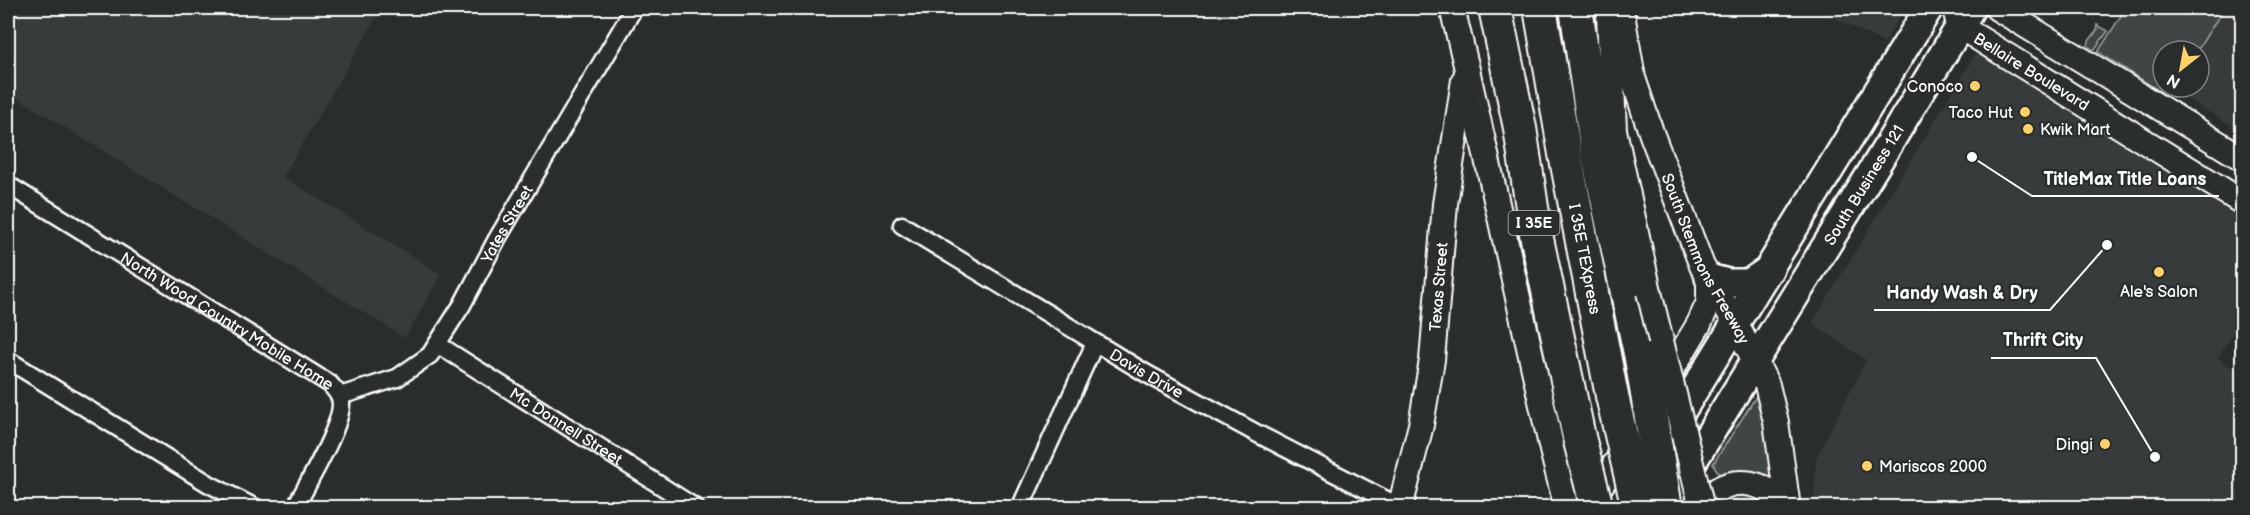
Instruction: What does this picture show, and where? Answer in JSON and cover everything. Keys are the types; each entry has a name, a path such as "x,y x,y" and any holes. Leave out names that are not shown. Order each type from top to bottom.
{"highway":[{"name":"I 35E","path":"1495,8 1520,128 1538,244 1579,437 1597,507"},
{"name":"I 35E TEXpress","path":"1540,8 1565,154 1612,396 1638,507"},
{"path":"1575,8 1598,152 1641,358 1665,507"}],"main road":[{"path":"1609,8 1614,130 1649,292 1702,507"},
{"name":"South Stemmons Freeway","path":"1621,8 1633,78 1642,108 1702,266 1736,324 1767,385 1776,423 1788,507"},
{"path":"1621,507 1929,8"},
{"path":"1997,8 2242,158"},
{"path":"1448,9 1466,65 1552,450 1567,507"},
{"name":"Bellaire Boulevard","path":"1962,14 2242,202"},
{"name":"South Business 121","path":"1665,507 1842,219 1962,14"},
{"name":"Texas Street","path":"1401,507 1421,425 1432,360 1444,204 1466,65"},
{"path":"1842,219 1835,213 1831,204 1849,139"},
{"path":"1587,507 1621,455 1699,324 1709,302 1709,278 1728,283 1749,283 1770,269"},
{"path":"1702,507 1710,496 1723,486 1735,483 1748,483 1768,490 1778,496 1783,507"}],"street":[{"name":"Yates Street","path":"340,396 397,378 430,355 462,305 497,239 634,8"},
{"name":"North Wood Country Mobile Home","path":"8,185 330,384 340,396 341,405 335,428 295,507"},
{"name":"Davis Drive","path":"903,225 1147,374 1401,507"},
{"path":"1020,507 1095,343"},
{"name":"Mc Donnell Street","path":"437,344 696,507"},
{"path":"8,360 209,484 256,507"}],"shaded area":[{"path":"8,8 382,8 283,177 441,274 405,338 8,92"},
{"path":"1815,8 1905,8 1884,43"},
{"path":"2126,8 2224,8 2205,39 2151,39 2151,86 2098,52"},
{"path":"2221,8 2242,8 2242,132 2187,99 2211,99 2211,39 2202,39"},
{"path":"2097,25 2108,31 2094,50 2088,46 2098,29"},
{"path":"1976,53 2242,219 2242,318 2218,358 2242,374 2242,507 1814,507 1816,458 1866,360 1812,323"},
{"path":"1757,395 1770,448 1770,477 1746,471 1721,477 1713,464"},
{"path":"1753,489 1775,507 1718,507 1717,504 1732,491"}],"place":[{"name":"Conoco","path":"1975,86"},
{"name":"Taco Hut","path":"2025,112"},
{"name":"Kwik Mart","path":"2028,129"},
{"name":"TitleMax Title Loans","path":"1972,157"},
{"name":"Handy Wash & Dry","path":"2107,245"},
{"name":"Ale's Salon","path":"2159,272"},
{"name":"Dingi","path":"2105,444"},
{"name":"Thrift City","path":"2155,457"},
{"name":"Mariscos 2000","path":"1867,466"}]}
